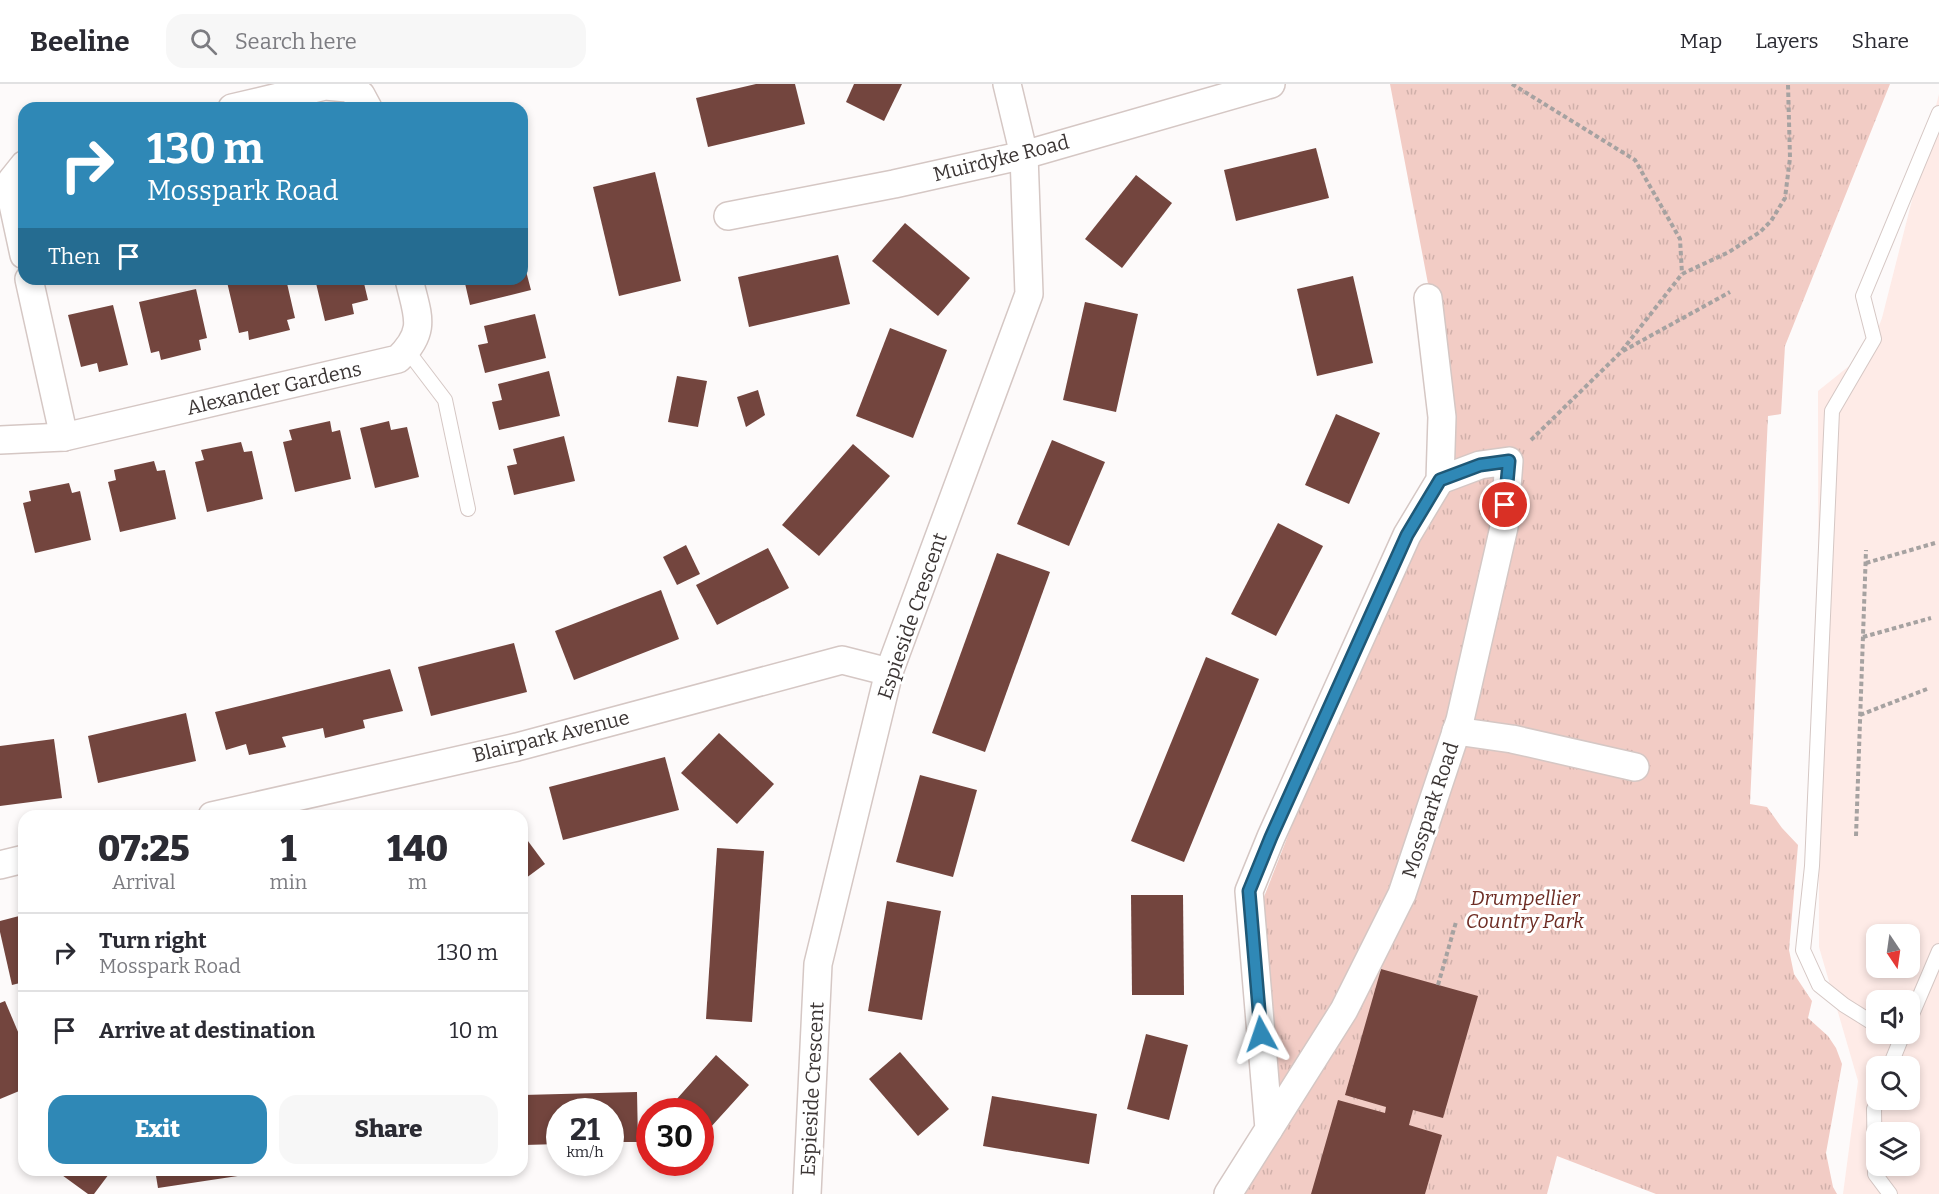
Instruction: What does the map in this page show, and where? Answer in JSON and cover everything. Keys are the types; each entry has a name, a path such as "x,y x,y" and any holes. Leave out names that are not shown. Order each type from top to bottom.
{"street":[{"name":"Espieside Crescent","path":"807,1194 818,964 889,672 1029,294 1024,155 1007,84"},
{"name":"Muirdyke Road","path":"728,216 894,184 1024,155 1271,84"},
{"path":"257,102 325,86 347,88 361,95 365,102"},
{"path":"18,172 12,180 11,195 18,227"},
{"path":"30,285 64,437"},
{"path":"407,350 418,332 410,285"},
{"path":"1269,1129 1249,891 1407,535 1440,480 1442,417 1428,298"},
{"name":"Alexander Gardens","path":"0,440 64,437 398,359 407,350"},
{"path":"1440,480 1480,465 1509,461"},
{"name":"Mosspark Road","path":"1228,1194 1344,1010 1402,894 1456,731 1504,527 1509,461"},
{"name":"Blairpark Avenue","path":"239,810 517,747 842,660 889,672"},
{"path":"1456,731 1512,739 1635,767"},
{"path":"0,865 18,860"}],"lane":[{"path":"1866,1019 1819,985 1803,951 1812,866 1832,411 1874,339 1863,296 1939,113"},
{"path":"407,350 445,400 468,509"},
{"path":"1920,995 1939,951"},
{"path":"1874,1110 1875,1174 1890,1194"}],"path":[{"path":"1512,84 1635,160 1680,239 1682,274"},
{"path":"1509,461 1620,353 1682,274 1729,252 1771,221 1785,198 1790,158 1788,84"},
{"path":"1620,353 1730,292"},
{"path":"1866,562 1935,543"},
{"path":"1856,836 1866,550"},
{"path":"1863,637 1931,618"},
{"path":"1860,714 1927,689"},
{"path":"1438,985 1456,922"}],"shaded area":[{"path":"1939,94 1939,1194 1843,1194 1858,1081 1819,947 1818,391 1869,350 1882,318"}],"green space":[{"name":"Drumpellier Country Park","path":"1390,84 1890,84 1785,346 1781,414 1768,416 1750,804 1767,807 1798,845 1789,950 1794,974 1812,1001 1808,1018 1828,1036 1842,1064 1826,1153 1833,1187 1837,1194 1656,1194 1557,1156 1547,1194 1239,1194 1271,1097 1260,907 1453,415"}],"building":[{"path":"756,84 795,84 805,124 708,147 696,98"},
{"path":"854,84 902,84 884,121 846,102"},
{"path":"1316,148 1329,198 1236,221 1224,170"},
{"path":"655,172 681,281 619,296 593,187"},
{"path":"1136,175 1172,203 1122,268 1085,239"},
{"path":"905,223 970,278 938,316 872,261"},
{"path":"838,255 850,304 749,327 738,277"},
{"path":"1353,276 1373,363 1317,376 1297,289"},
{"path":"528,279 531,290 470,305 465,285 528,285"},
{"path":"228,285 287,285 295,318 287,320 290,330 249,340 248,331 239,333"},
{"path":"316,285 364,285 368,300 352,304 354,314 325,321"},
{"path":"196,289 207,338 199,340 201,350 161,360 159,351 151,353 139,302"},
{"path":"1085,302 1138,314 1116,412 1063,400"},
{"path":"113,305 128,365 99,372 97,363 81,367 68,315"},
{"path":"535,314 546,358 485,373 478,345 488,343 484,326"},
{"path":"890,328 947,350 913,438 856,416"},
{"path":"549,371 560,416 499,430 492,402 502,400 498,384"},
{"path":"677,376 707,381 698,427 668,422"},
{"path":"758,390 765,415 746,427 737,397"},
{"path":"1336,414 1380,433 1349,504 1305,485"},
{"path":"330,421 332,432 340,430 351,479 295,492 283,442 292,440 289,430"},
{"path":"389,421 391,430 407,427 419,477 375,488 360,428"},
{"path":"564,436 575,481 514,495 507,466 517,464 513,449"},
{"path":"1052,440 1105,462 1069,546 1017,524"},
{"path":"241,442 244,452 252,451 263,499 207,512 195,462 204,460 201,450"},
{"path":"853,444 890,476 819,556 782,525"},
{"path":"154,461 157,471 165,470 176,519 120,532 108,482 116,480 114,470"},
{"path":"69,483 72,493 80,491 91,540 35,553 23,503 31,501 29,491"},
{"path":"1278,523 1323,546 1276,636 1231,614"},
{"path":"686,545 700,574 677,585 663,557"},
{"path":"768,548 789,588 717,625 696,585"},
{"path":"997,553 1050,572 985,752 932,733"},
{"path":"661,590 679,639 574,680 555,631"},
{"path":"514,643 527,692 431,716 418,667"},
{"path":"1206,657 1259,679 1184,862 1131,841"},
{"path":"390,669 403,711 363,720 365,728 325,738 323,728 282,737 286,747 249,755 246,744 226,750 215,712"},
{"path":"186,713 196,761 98,783 88,736"},
{"path":"719,733 774,784 737,824 681,773"},
{"path":"54,739 62,798 0,806 0,746"},
{"path":"665,757 679,810 563,840 549,787"},
{"path":"920,775 977,790 953,877 896,862"},
{"path":"528,841 545,864 528,877"},
{"path":"717,848 764,851 752,1022 706,1019"},
{"path":"1131,895 1183,895 1184,995 1132,995"},
{"path":"887,901 941,911 922,1020 868,1011"},
{"path":"18,916 18,984 12,985 0,932 0,921"},
{"path":"1381,969 1478,996 1443,1118 1413,1110 1409,1125 1442,1135 1425,1194 1311,1194 1338,1100 1385,1113 1386,1107 1345,1095"},
{"path":"5,1001 18,1032 18,1092 0,1099 0,1003"},
{"path":"1146,1034 1188,1045 1169,1120 1127,1109"},
{"path":"900,1052 949,1109 918,1136 869,1079"},
{"path":"716,1055 749,1085 714,1124 714,1098 678,1098"},
{"path":"637,1092 636,1142 624,1142 624,1098 546,1098 546,1144 528,1145 528,1095"},
{"path":"992,1096 1097,1114 1089,1164 983,1146"},
{"path":"63,1176 108,1176 94,1194 88,1194"},
{"path":"156,1176 238,1176 158,1188"}],"route":[{"path":"1261,1034 1249,891 1407,535 1440,480 1480,465 1509,461 1505,505"}]}
